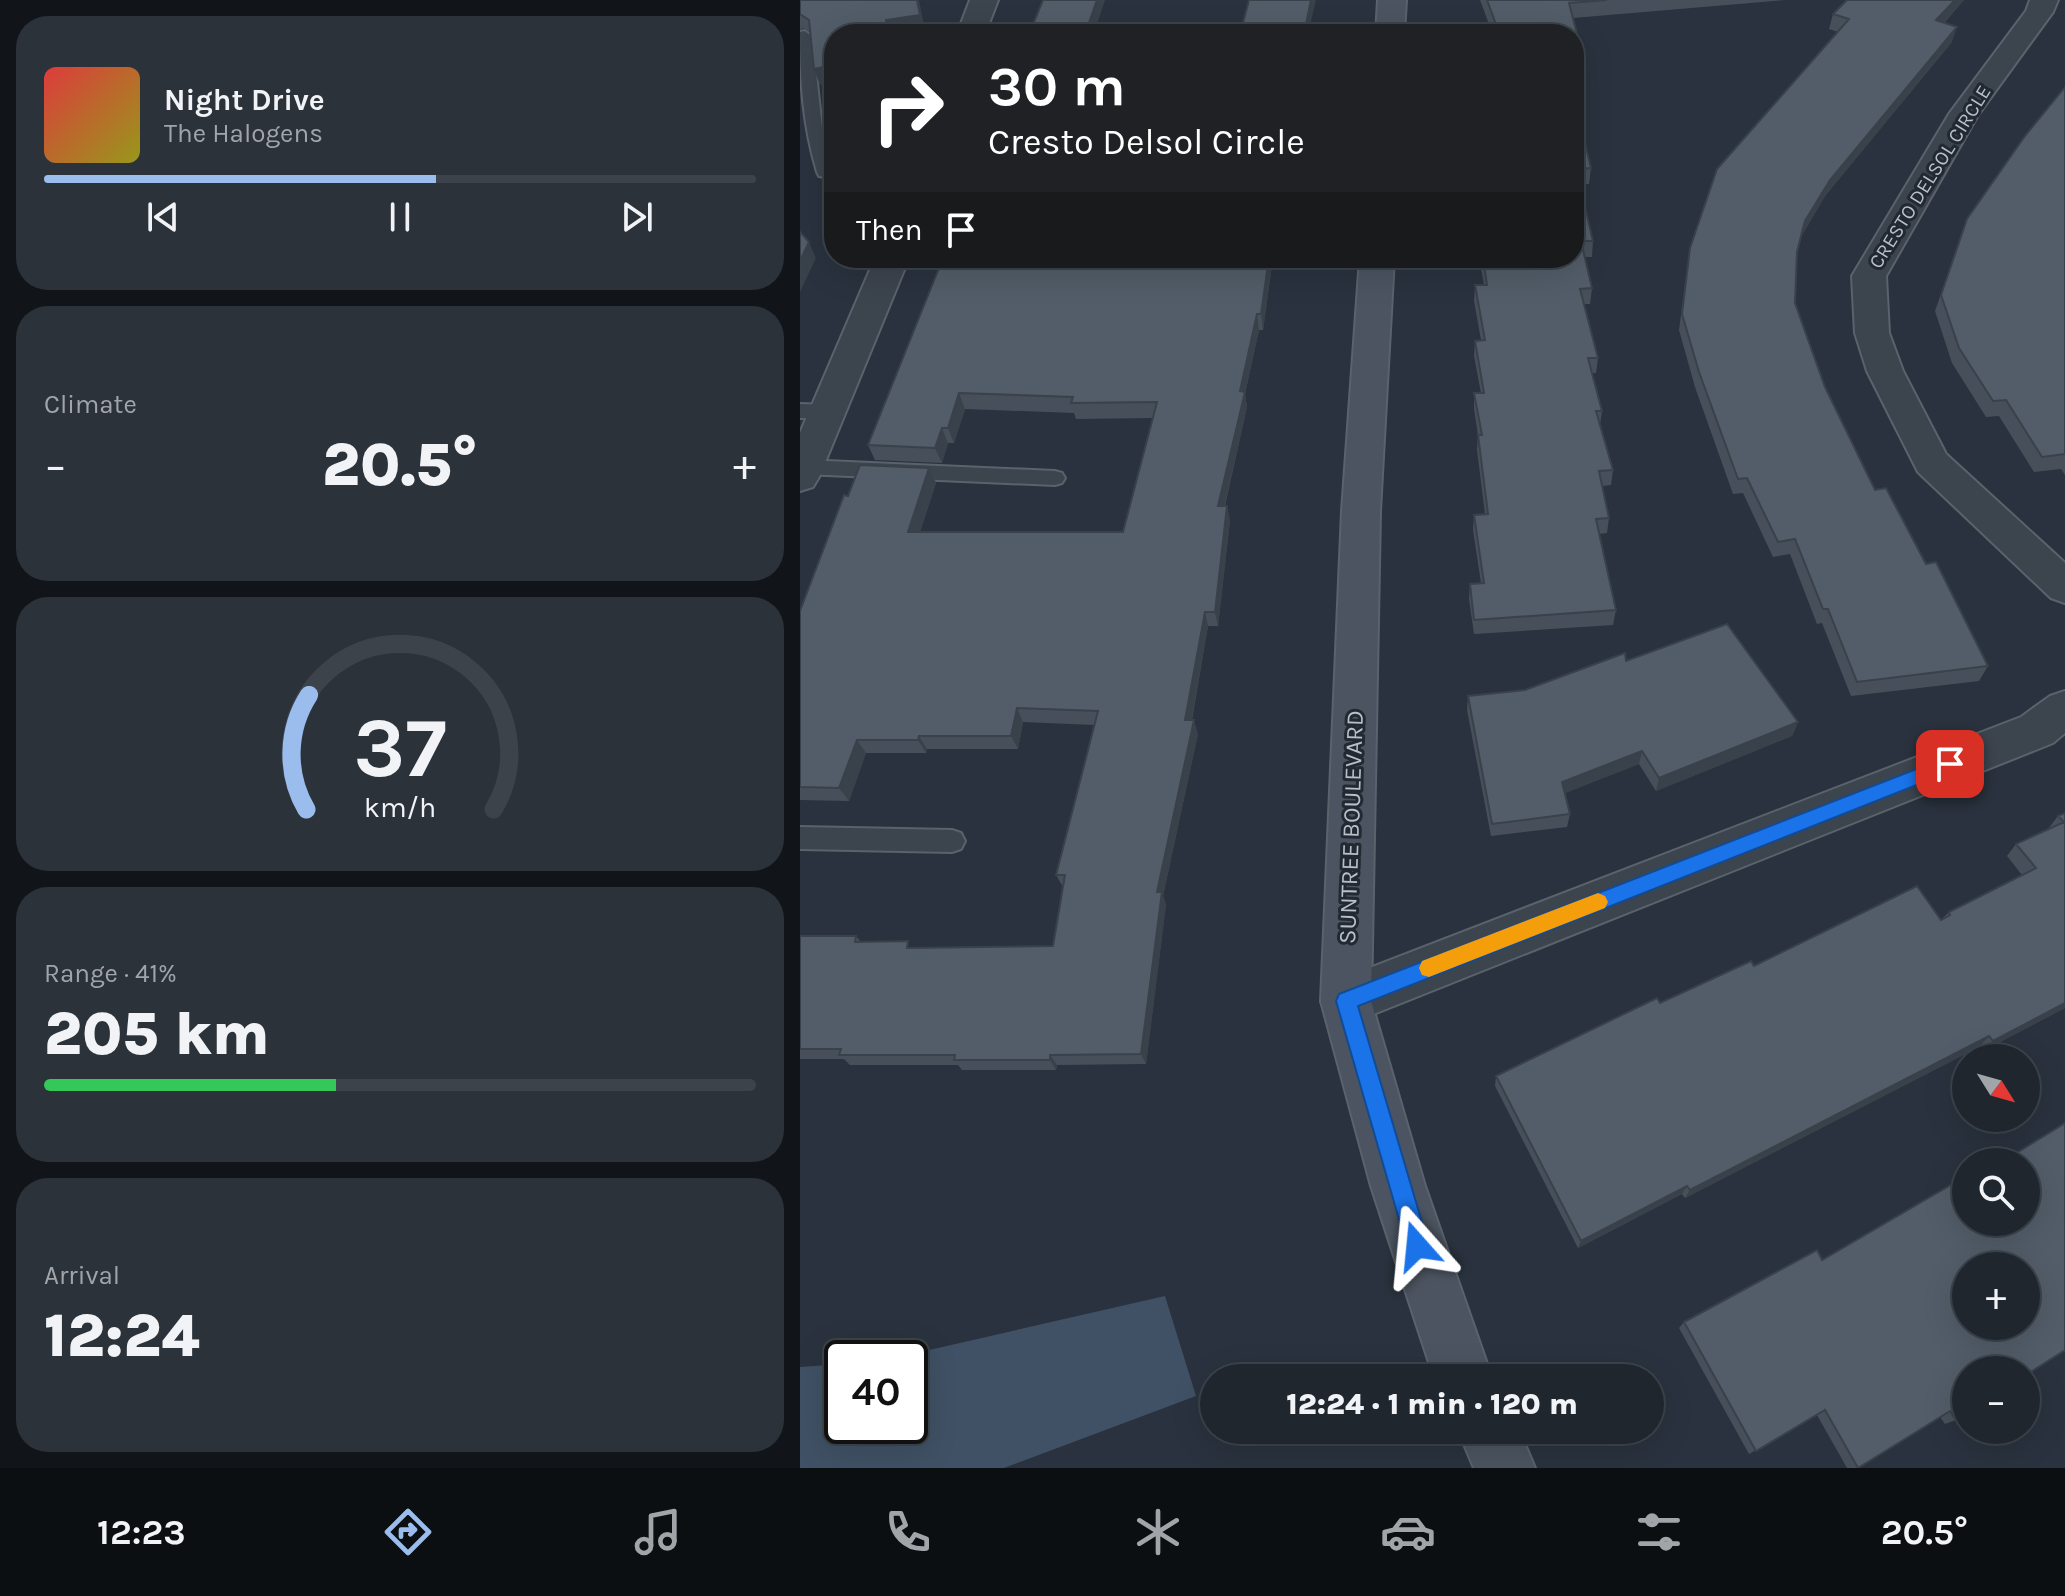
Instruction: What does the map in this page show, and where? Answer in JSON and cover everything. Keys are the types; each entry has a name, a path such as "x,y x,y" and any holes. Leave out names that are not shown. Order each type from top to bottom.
{"street":[{"path":"975,24 984,0"},
{"path":"1391,24 1392,0"},
{"name":"CRESTO DELSOL CIRCLE","path":"2044,0 2039,12 1964,114 1869,276 1872,333 1885,371 1931,462 2065,587"},
{"path":"802,472 814,411 887,268"},
{"name":"SUNTREE BOULEVARD","path":"1376,268 1361,511 1346,1001 1398,1186 1458,1364"},
{"path":"1346,1001 2037,730 2065,709"},
{"path":"1494,1444 1505,1468"}],"lane":[{"path":"804,36 815,138 824,169"},
{"path":"802,472 1055,478"},
{"path":"800,838 952,841"}],"water":[{"path":"1165,1296 1196,1396 1004,1468 800,1468 800,1367 824,1365 824,1444 928,1444 928,1350"}],"building":[{"path":"800,0 917,0 920,15 886,20 887,24 824,24 824,67 814,69 809,20 800,14"},
{"path":"1043,0 1097,0 1089,24 1033,24"},
{"path":"1249,0 1311,0 1306,24 1243,24"},
{"path":"1487,0 1607,0 1569,3 1575,24 1496,24"},
{"path":"1847,0 1955,0 1936,20 1957,27 1830,180 1805,221 1797,252 1795,303 1825,387 1875,490 1886,488 1926,564 1936,562 1988,666 1857,682 1828,609 1823,609 1795,539 1778,542 1747,478 1738,479 1699,372 1682,314 1690,248 1717,169 1849,19 1833,14"},
{"path":"2065,87 2065,454 2042,457 2006,400 1993,401 1959,348 1941,295 1967,219 2025,136"},
{"path":"1584,140 1591,168 1584,168"},
{"path":"1584,203 1593,241 1584,241"},
{"path":"800,232 809,242 800,261"},
{"path":"1584,254 1592,288 1580,289 1598,358 1588,358 1602,411 1596,411 1613,470 1599,471 1609,518 1596,519 1616,610 1474,620 1470,584 1484,583 1474,515 1488,514 1478,435 1482,435 1474,393 1484,393 1475,341 1485,340 1475,285 1487,285 1484,268 1584,268"},
{"path":"939,268 1268,268 1261,314 1257,314 1240,391 1245,392 1218,506 1227,506 1215,612 1205,612 1185,720 1194,720 1157,892 1162,892 1141,1054 1050,1055 1050,1060 954,1060 955,1055 839,1055 841,1049 800,1049 800,936 856,936 855,942 908,941 907,948 1053,946 1065,875 1056,875 1098,711 1017,708 1011,736 857,740 839,788 800,787 800,611 844,495 848,496 860,465 929,468 908,532 1123,532 1157,402 1071,403 1073,397 959,393 948,428 942,428 935,448 868,445"},
{"path":"1727,624 1798,722 1659,778 1642,751 1562,782 1570,814 1492,824 1468,696 1525,690 1625,653 1626,661"},
{"path":"2065,813 2065,1003 1993,1041 1989,1036 1973,1044 1952,1044 1952,1055 1690,1190 1687,1186 1581,1241 1496,1076 1657,998 1660,1003 1751,961 1754,966 1917,886 1941,920 1950,915 1949,912 2036,868 2016,844 2064,822 2058,816"},
{"path":"2065,1123 2065,1350 2040,1366 2040,1356 1952,1356 1952,1414 1950,1411 1858,1468 1825,1410 1756,1451 1684,1322 1817,1250 1822,1260 1952,1184 1952,1236 2040,1236 2040,1148 2025,1148"}],"slow traffic":[{"path":"1429,968 1598,902"}],"route":[{"path":"1417,1246 1346,1001 1950,764"}]}
